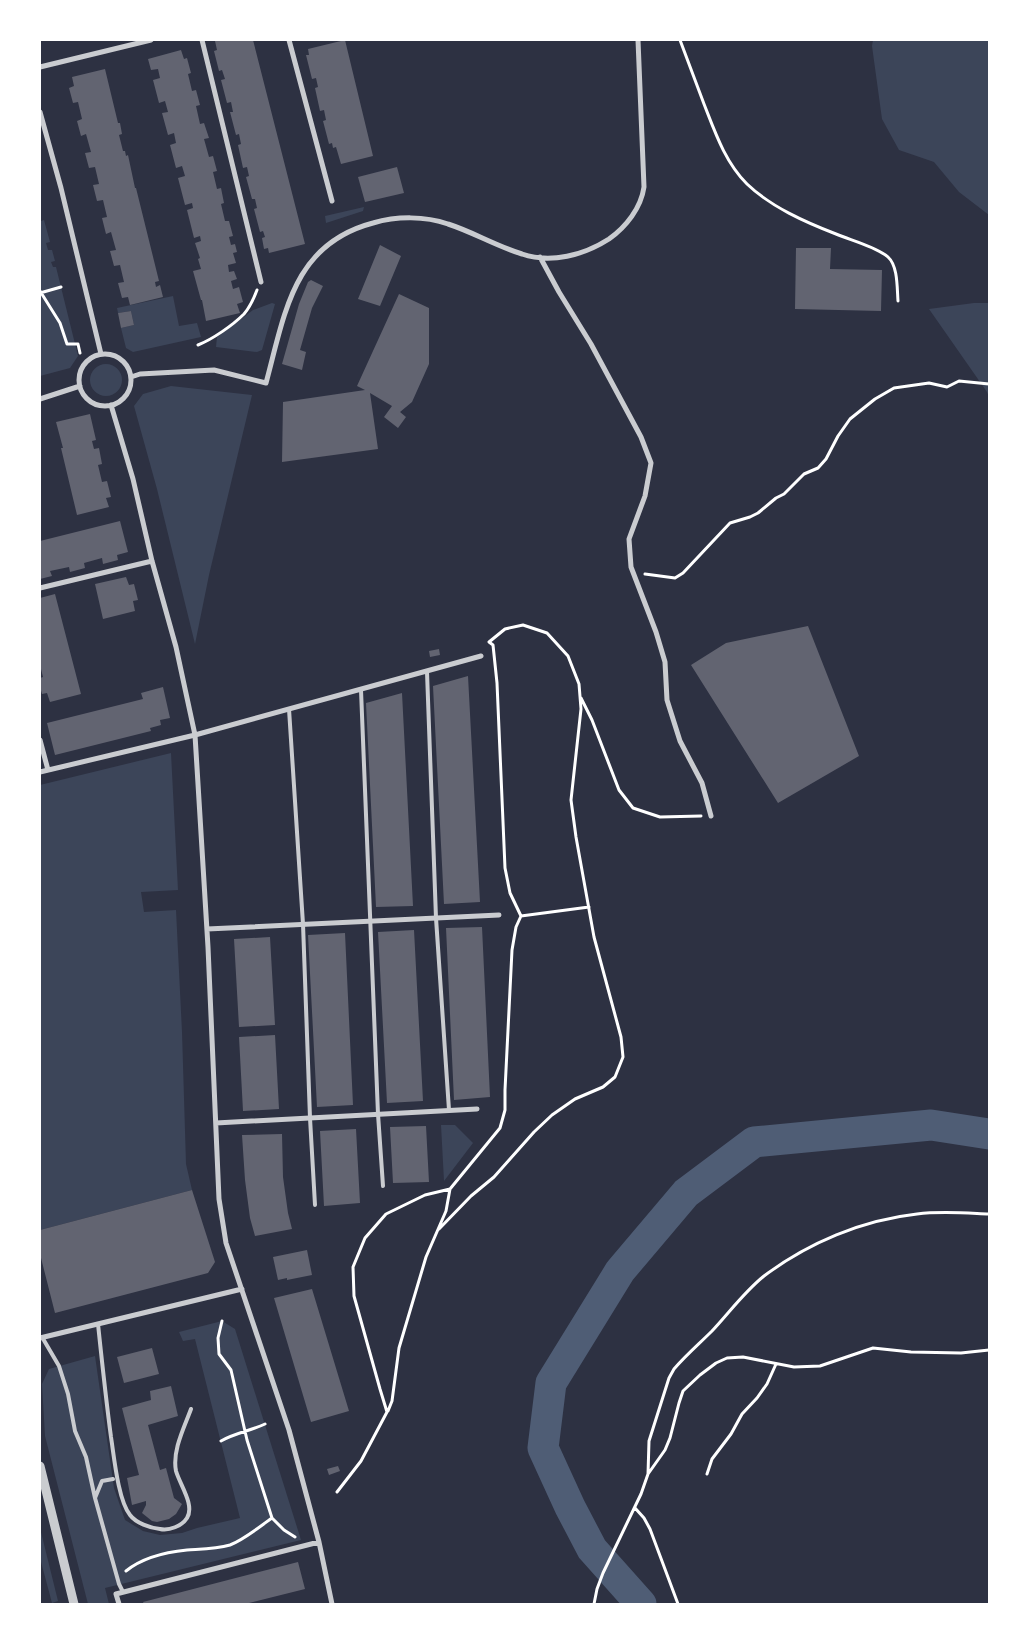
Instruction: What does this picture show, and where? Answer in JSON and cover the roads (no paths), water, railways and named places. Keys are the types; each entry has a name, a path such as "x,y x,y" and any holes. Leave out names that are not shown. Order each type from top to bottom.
{"street":[{"path":"40,67 151,40"},
{"path":"202,40 260,282"},
{"path":"289,40 332,201"},
{"path":"132,377 140,374 214,370 266,382 284,317 296,285 306,267 320,251 336,239 352,229 367,224 396,218 426,219 447,223 523,255 540,258 570,256 601,244 614,235 630,219 641,200 644,187 638,40"},
{"path":"40,112 61,188 101,354"},
{"path":"540,258 596,352 641,437 651,464 645,496 629,538 632,573 656,632 665,662 668,700 680,741 702,783 711,816"},
{"path":"101,354 110,354 125,362 132,377 129,392 124,398 111,405 103,406 88,400 80,386 80,374 85,363 90,358 101,354"},
{"path":"40,399 80,386"},
{"path":"111,405 133,479 152,561 176,647 195,735 207,928 219,1199 226,1243 289,1430 319,1542 332,1604"},
{"path":"40,588 152,561"},
{"path":"40,772 195,735 480,656"},
{"path":"40,740 48,770"},
{"path":"207,928 499,915"},
{"path":"216,1123 477,1109"},
{"path":"41,1338 242,1290"},
{"path":"40,1466 74,1604"},
{"path":"119,1604 116,1594 319,1542"}],"lane":[{"path":"427,672 436,918 449,1110"},
{"path":"361,690 378,1114 383,1186"},
{"path":"289,709 303,924 315,1206"},
{"path":"98,1324 104,1385 117,1477 122,1497 130,1515 146,1526 162,1530 180,1525 188,1517 189,1504 176,1469 175,1454 191,1409"},
{"path":"41,1338 59,1366 68,1394 75,1431 86,1457 95,1498 119,1584 123,1592"},
{"path":"95,1498 102,1481 113,1479"}],"waterway":[{"path":"641,1604 592,1549 543,1448 551,1383 620,1271 686,1193 754,1142 931,1125 989,1134"}]}
